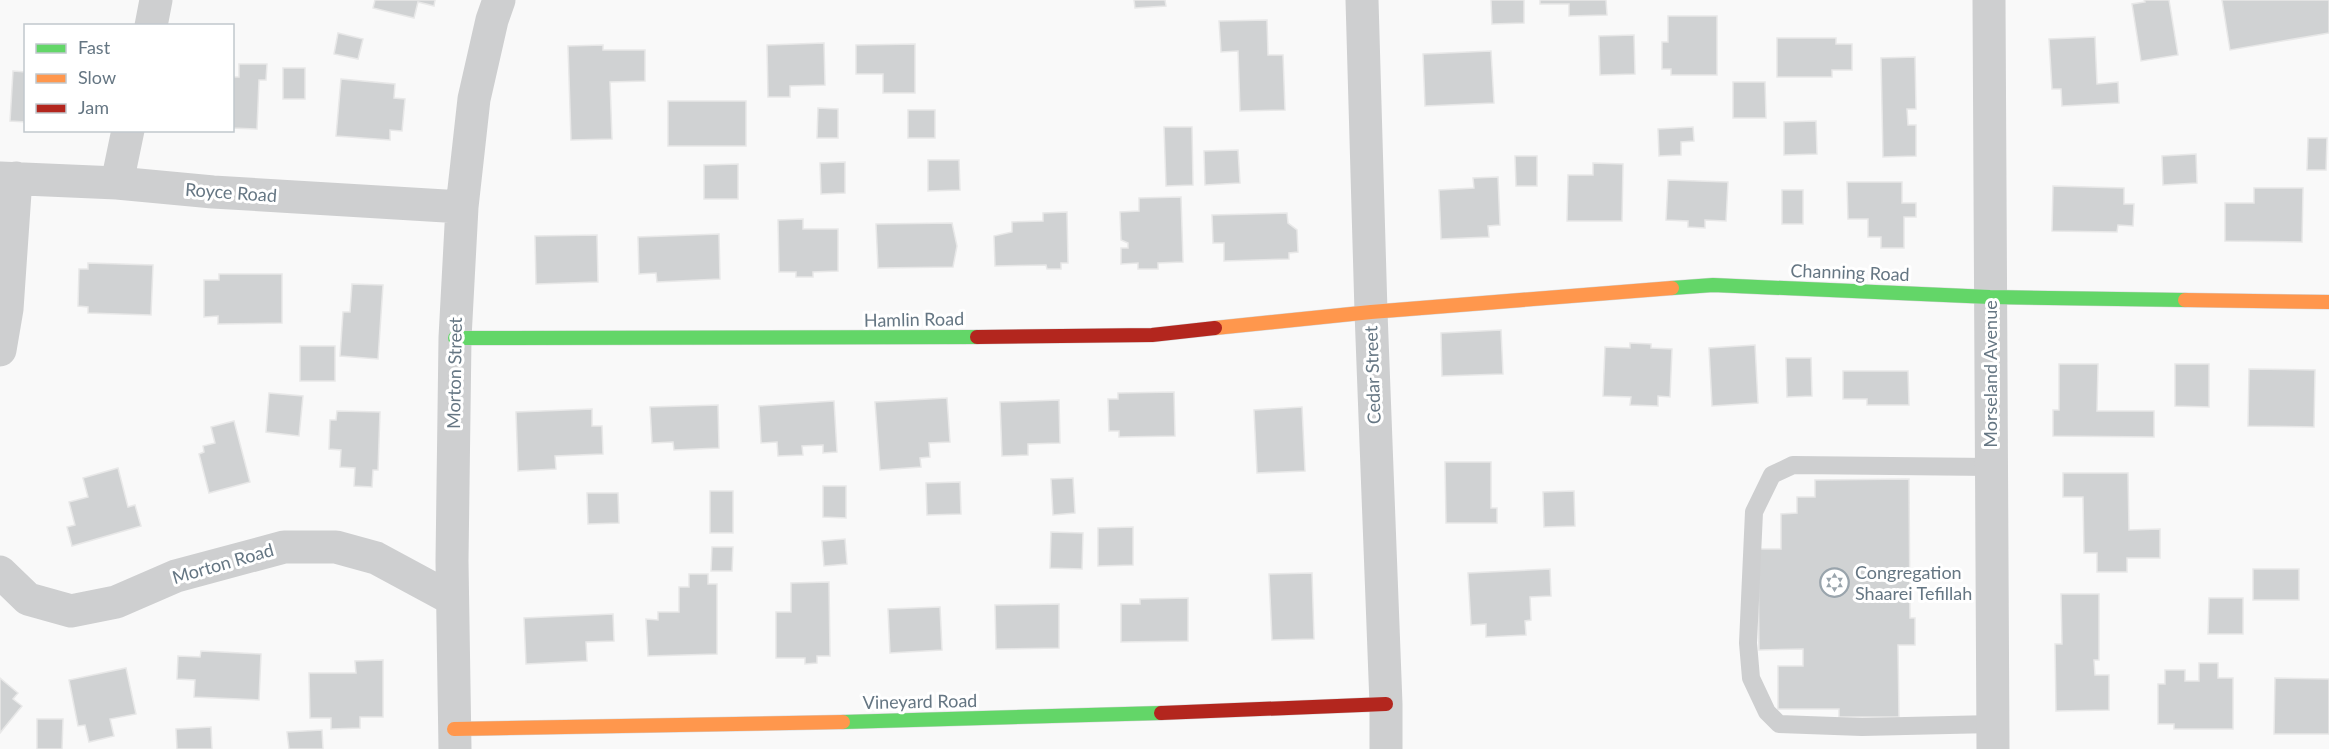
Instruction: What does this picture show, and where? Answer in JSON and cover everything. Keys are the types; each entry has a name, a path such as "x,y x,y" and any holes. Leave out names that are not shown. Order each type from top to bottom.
{"street":[{"path":"151,24 156,0"},
{"name":"Morton Street","path":"455,739 452,599 455,338 462,207 474,99 492,20 499,0"},
{"name":"Cedar Street","path":"1362,0 1386,749"},
{"name":"Morseland Avenue","path":"1989,0 1993,736"},
{"path":"117,183 128,132"},
{"path":"0,350 7,309 8,178"},
{"name":"Royce Road","path":"8,178 117,183 213,192 462,207"},
{"name":"Channing Road","path":"1371,312 1713,285 1990,297 2329,302"},
{"name":"Hamlin Road","path":"455,338 632,340 1152,335 1371,312"},
{"name":"Morton Road","path":"0,572 28,599 71,611 116,602 176,576 284,547 336,547 376,558 452,599"},
{"name":"Vineyard Road","path":"455,739 1386,704"}],"lane":[{"path":"1991,467 1792,465 1772,475 1754,512 1748,643 1751,678 1767,712 1779,724 1993,736"}],"building":[{"path":"375,0 435,0 434,6 418,2 414,18 373,8"},
{"path":"1134,0 1165,0 1166,6 1135,8"},
{"path":"1491,0 1524,0 1524,23 1492,24"},
{"path":"1540,0 1606,0 1607,15 1569,16 1569,4 1540,4"},
{"path":"2144,0 2169,0 2178,55 2141,61 2132,4 2145,2"},
{"path":"2222,0 2329,0 2329,33 2230,50"},
{"path":"1668,16 1717,16 1717,75 1671,75 1671,69 1662,69 1662,42 1668,42"},
{"path":"1267,20 1268,55 1283,55 1285,110 1240,111 1238,51 1221,52 1219,21"},
{"path":"338,33 363,39 358,59 334,54"},
{"path":"1634,35 1635,74 1600,75 1599,36"},
{"path":"2095,37 2097,84 2118,82 2119,103 2062,106 2061,89 2052,89 2049,39"},
{"path":"1777,38 1836,38 1836,44 1852,44 1852,70 1832,70 1832,77 1777,77"},
{"path":"824,43 825,85 790,86 790,97 768,97 767,45"},
{"path":"915,44 915,93 883,93 883,74 856,74 856,45"},
{"path":"603,45 603,50 645,50 645,81 610,82 612,139 571,140 568,46"},
{"path":"1491,51 1494,103 1425,106 1423,54"},
{"path":"1915,57 1916,109 1907,109 1908,125 1916,125 1916,156 1883,157 1881,58"},
{"path":"239,64 267,64 266,80 259,80 257,129 234,128 234,77 239,77"},
{"path":"283,68 305,68 305,99 283,99"},
{"path":"13,71 24,72 24,122 10,121"},
{"path":"341,79 395,84 394,98 405,99 402,131 390,130 390,140 336,136"},
{"path":"1733,82 1765,82 1766,118 1733,118"},
{"path":"668,101 746,101 746,146 668,146"},
{"path":"818,108 838,109 838,138 817,138"},
{"path":"908,110 935,110 935,138 908,138"},
{"path":"1816,121 1817,154 1784,155 1784,122"},
{"path":"1164,127 1192,127 1193,185 1166,186"},
{"path":"1693,127 1694,141 1681,142 1681,155 1659,156 1658,129"},
{"path":"2308,138 2327,138 2326,170 2307,170"},
{"path":"1238,150 1240,183 1205,185 1204,151"},
{"path":"2196,154 2197,183 2163,185 2162,156"},
{"path":"1515,156 1537,156 1537,186 1516,186"},
{"path":"928,160 959,160 960,190 928,191"},
{"path":"845,162 845,193 821,194 820,163"},
{"path":"1593,163 1623,164 1622,221 1567,221 1568,175 1593,175"},
{"path":"738,164 738,199 704,199 704,165"},
{"path":"1498,177 1500,225 1488,226 1489,237 1441,239 1439,190 1474,188 1473,178"},
{"path":"1668,180 1728,182 1726,221 1705,220 1705,228 1688,227 1688,221 1666,220"},
{"path":"1847,182 1902,182 1902,203 1916,203 1916,217 1904,217 1904,248 1881,248 1881,237 1868,237 1868,219 1848,219"},
{"path":"2053,186 2124,188 2124,204 2134,204 2133,226 2118,225 2117,232 2052,231"},
{"path":"2254,188 2303,188 2302,242 2225,241 2225,203 2254,203"},
{"path":"1782,190 1803,190 1803,224 1782,224"},
{"path":"1181,197 1183,262 1158,263 1158,269 1138,269 1138,263 1121,264 1121,248 1128,248 1128,243 1121,240 1120,212 1139,211 1139,198"},
{"path":"1067,212 1068,263 1061,263 1061,269 1047,269 1046,265 995,266 994,236 1012,232 1012,222 1043,221 1043,213"},
{"path":"1287,213 1288,223 1297,230 1298,252 1289,253 1289,259 1224,261 1224,243 1213,243 1212,215"},
{"path":"803,219 803,229 838,229 838,271 813,272 813,277 796,277 796,272 779,272 778,220"},
{"path":"952,223 957,246 953,267 878,268 876,224"},
{"path":"719,234 720,279 657,282 656,273 639,274 638,237"},
{"path":"597,235 598,282 536,284 535,236"},
{"path":"88,263 153,265 151,315 88,313 88,307 78,306 79,269 88,269"},
{"path":"219,274 282,274 282,323 218,324 218,316 204,317 204,280 219,280"},
{"path":"352,284 383,285 378,359 340,356 343,312 350,312"},
{"path":"1501,330 1503,374 1442,376 1441,333"},
{"path":"1630,343 1651,344 1651,348 1672,349 1670,397 1658,396 1658,406 1630,405 1631,397 1603,396 1605,347 1630,348"},
{"path":"1755,345 1758,403 1712,406 1709,348"},
{"path":"300,346 335,346 335,381 300,381"},
{"path":"1786,358 1811,358 1812,396 1787,397"},
{"path":"2059,364 2098,364 2097,411 2154,411 2154,437 2053,436 2053,410 2059,410"},
{"path":"2175,364 2209,364 2209,407 2175,406"},
{"path":"2249,369 2315,370 2314,427 2248,426"},
{"path":"1843,371 1908,371 1909,405 1867,405 1867,399 1843,399"},
{"path":"1174,392 1175,436 1119,437 1119,431 1109,431 1108,399 1118,399 1118,393"},
{"path":"269,393 303,396 299,436 266,432"},
{"path":"947,398 950,442 929,443 930,457 920,458 921,467 880,470 875,402"},
{"path":"1059,400 1060,443 1028,444 1028,455 1002,456 1000,402"},
{"path":"834,401 837,452 823,453 823,445 802,446 803,455 778,456 777,442 761,443 759,406"},
{"path":"718,405 719,448 674,450 673,442 652,443 650,407"},
{"path":"1302,407 1305,471 1257,473 1254,410"},
{"path":"592,409 592,426 602,426 603,454 555,456 556,469 518,471 516,412"},
{"path":"337,411 380,412 378,470 373,470 372,487 354,486 355,468 340,467 341,450 329,449 330,420 336,420"},
{"path":"234,421 250,482 209,493 199,454 204,452 203,446 215,443 211,427"},
{"path":"1445,462 1491,462 1491,508 1497,508 1497,523 1446,523"},
{"path":"118,468 128,507 135,505 141,526 72,546 67,527 75,525 69,502 88,497 83,478"},
{"path":"2063,473 2128,473 2129,530 2160,529 2160,558 2127,558 2127,572 2097,572 2097,553 2084,553 2083,497 2063,497"},
{"path":"1073,478 1075,513 1053,515 1051,479"},
{"name":"Congregation Shaarei Tefillah","path":"1909,479 1910,618 1915,618 1915,645 1898,645 1899,717 1839,717 1839,709 1778,709 1778,666 1803,666 1803,649 1759,650 1758,549 1781,549 1781,514 1797,513 1797,497 1815,497 1815,480"},
{"path":"960,482 961,514 927,515 926,483"},
{"path":"823,486 846,486 846,518 823,517"},
{"path":"710,491 733,491 733,533 710,533"},
{"path":"1574,491 1575,526 1544,527 1543,492"},
{"path":"587,493 618,493 619,523 588,524"},
{"path":"1133,527 1133,565 1098,566 1098,528"},
{"path":"1051,532 1083,533 1082,569 1050,568"},
{"path":"845,539 847,564 824,566 822,541"},
{"path":"712,547 733,547 732,571 711,571"},
{"path":"1550,569 1551,596 1530,597 1531,620 1525,621 1526,635 1486,637 1486,624 1471,625 1468,573"},
{"path":"2253,569 2299,569 2299,600 2253,600"},
{"path":"1312,573 1314,639 1272,640 1269,574"},
{"path":"689,574 708,574 708,584 717,584 717,654 648,656 646,619 658,620 658,612 679,612 679,587 689,587"},
{"path":"829,582 830,656 817,656 817,663 805,664 805,658 776,658 776,612 791,612 791,583"},
{"path":"2061,594 2099,594 2099,660 2094,660 2095,675 2109,675 2109,710 2056,711 2055,644 2062,644"},
{"path":"1188,598 1188,641 1121,642 1121,604 1140,604 1140,599"},
{"path":"2209,598 2243,598 2243,634 2208,634"},
{"path":"1059,604 1059,648 996,649 995,605"},
{"path":"940,607 942,650 890,653 888,609"},
{"path":"613,614 614,641 586,642 587,661 526,664 524,618"},
{"path":"201,651 261,654 259,700 194,697 195,680 177,679 178,656 200,657"},
{"path":"383,660 383,717 360,717 360,728 331,729 331,718 310,718 309,673 356,673 355,661"},
{"path":"2199,663 2218,663 2218,678 2233,678 2233,729 2174,729 2174,724 2158,724 2158,684 2165,684 2165,670 2185,670 2185,681 2199,681"},
{"path":"126,668 136,714 110,719 114,736 89,742 85,725 78,726 69,680"},
{"path":"0,678 18,693 13,699 22,706 0,733"},
{"path":"2275,678 2329,679 2329,734 2274,734"},
{"path":"37,719 63,719 62,749 37,749"},
{"path":"211,727 212,749 177,749 176,729"},
{"path":"322,730 323,749 289,749 287,732"}],"traffic: fast":[{"path":"1672,288 1713,285 1990,297 2185,300"},
{"path":"455,338 977,337"},
{"path":"843,722 1161,713"}],"traffic: slow":[{"path":"1215,328 1371,312 1672,288"},
{"path":"2185,300 2329,302"},
{"path":"454,729 843,722"}],"traffic: jam":[{"path":"977,337 1152,335 1215,328"},
{"path":"1161,713 1386,704"}],"place":[{"name":"Congregation Shaarei Tefillah","path":"1834,583"}]}
